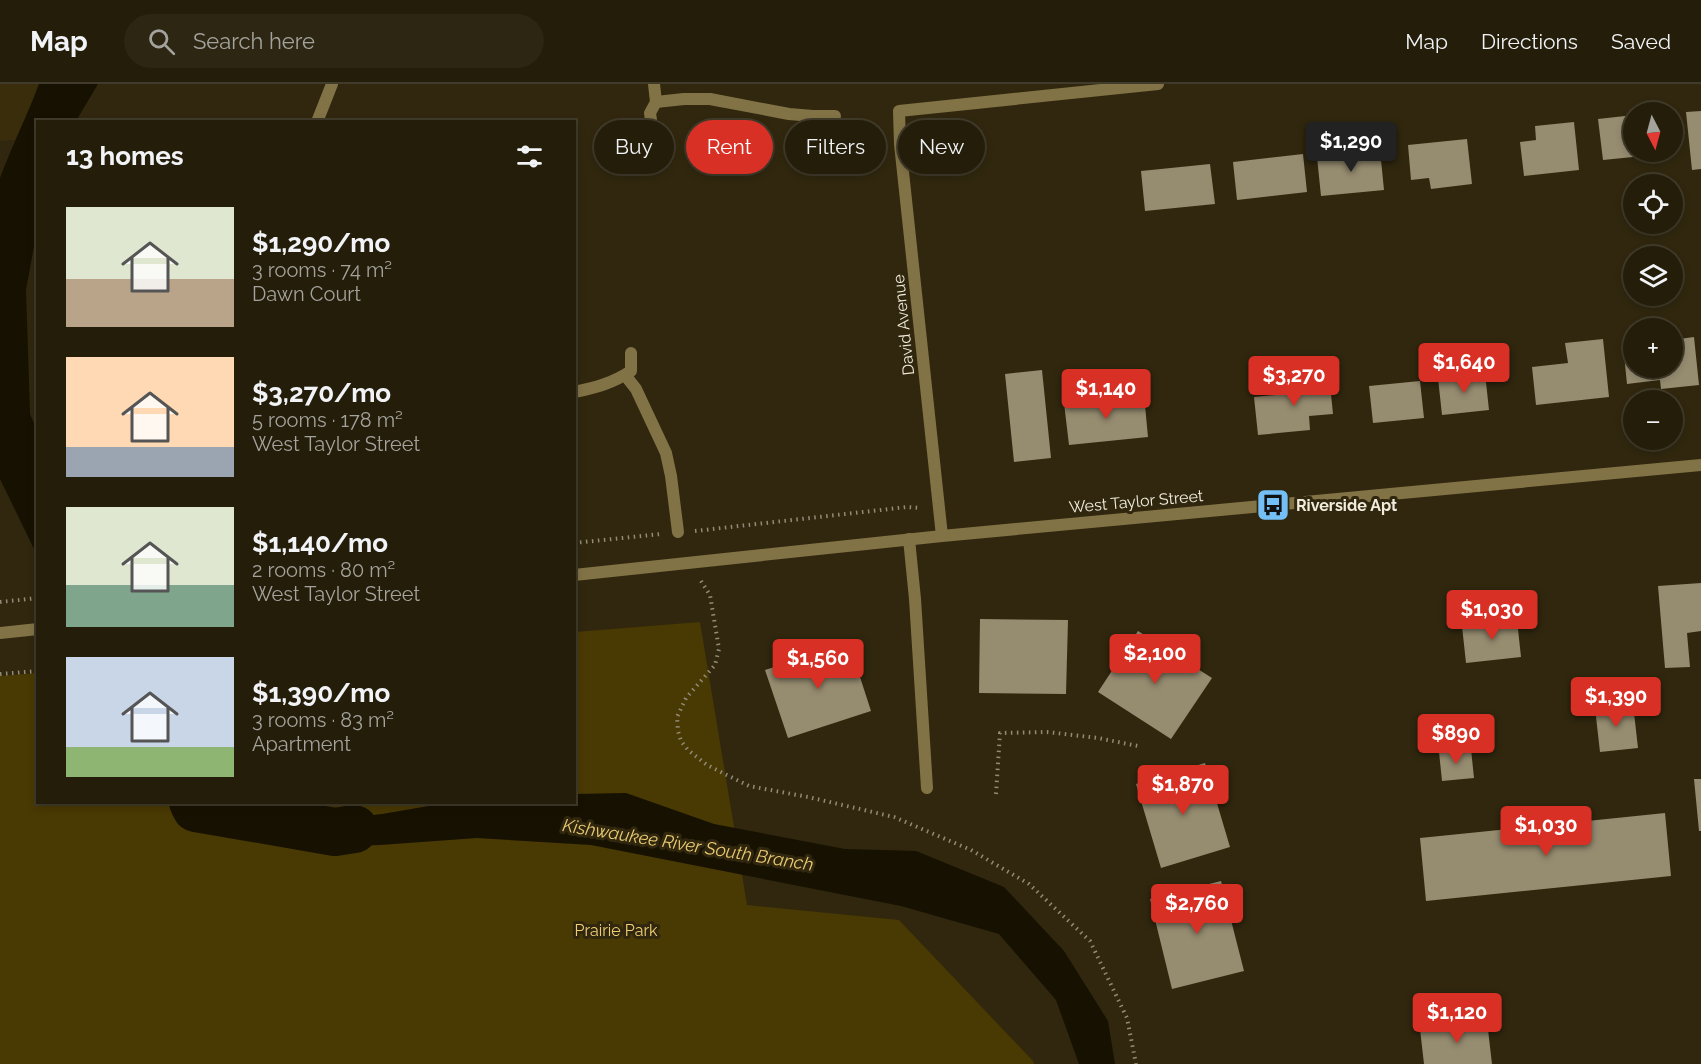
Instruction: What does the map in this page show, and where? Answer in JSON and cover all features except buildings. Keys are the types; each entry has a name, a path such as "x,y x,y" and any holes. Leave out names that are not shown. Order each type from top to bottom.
{"street":[{"path":"318,120 332,84"},
{"path":"651,120 650,113 656,102 654,84"},
{"name":"David Avenue","path":"942,536 900,144 899,111 1158,84"},
{"path":"656,102 710,99 789,114 835,116"},
{"path":"576,392 599,387 631,371 631,353"},
{"path":"625,375 636,389 666,453 678,532"},
{"name":"West Taylor Street","path":"576,575 909,539 1701,465"},
{"path":"909,539 927,788"},
{"path":"0,633 36,629"}],"path":[{"path":"576,543 906,507 939,506"},
{"path":"690,564 710,595 719,649 715,665 686,698 678,717 681,741 688,750 707,765 749,786 894,817 970,850 1029,884 1090,941 1127,1018 1136,1064"},
{"path":"0,602 36,598"},
{"path":"0,674 36,671"},
{"path":"996,794 1000,733 1047,732 1098,738 1138,746"}],"shaded area":[{"path":"0,84 39,84 15,140 0,141"}],"green space":[{"name":"Prairie Park","path":"700,622 747,905 899,920 1034,1064 0,1064 0,676 36,673 36,804 576,804 576,632"}],"water":[{"path":"39,84 98,84 77,120 36,120 36,235 26,290 30,414 36,428 36,553 0,479 0,178"},
{"path":"626,793 714,824 845,849 916,851 1004,887 1064,951 1108,1021 1115,1064 1079,1064 1056,1000 999,934 901,906 591,845 477,838 380,845 290,848 185,819 173,804 230,804 282,825 382,814 440,804 576,804 576,794"}],"waterway":[{"name":"Kishwaukee River South Branch","path":"194,804 196,808 335,832 354,829"}],"place":[{"name":"Riverside Apt","path":"1273,505"}]}
